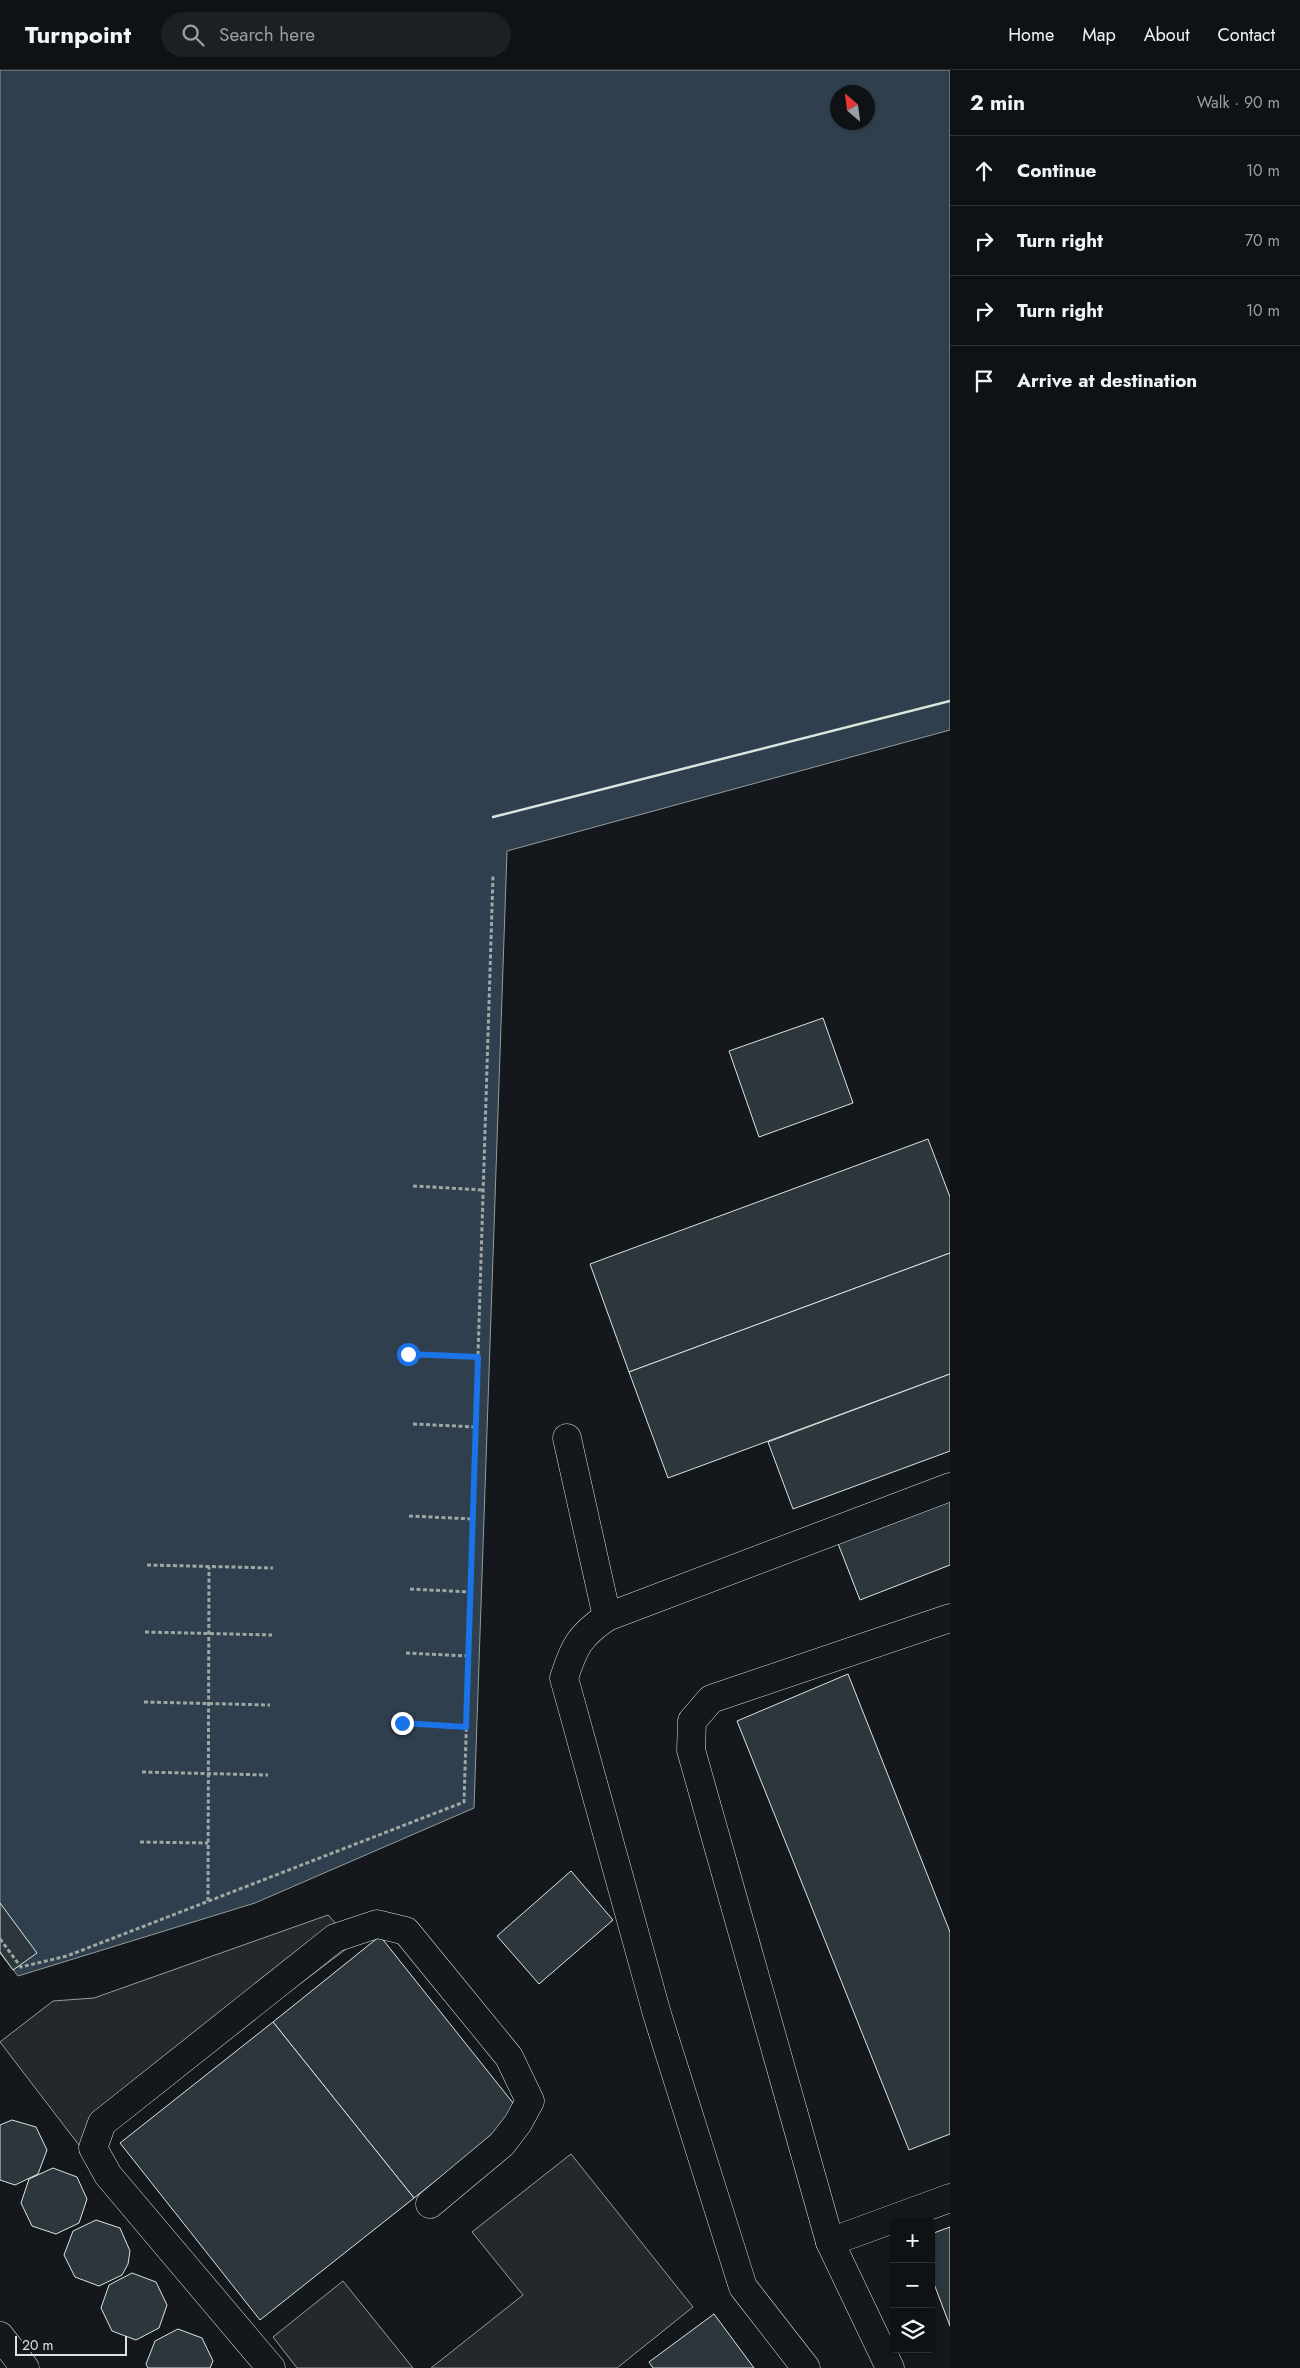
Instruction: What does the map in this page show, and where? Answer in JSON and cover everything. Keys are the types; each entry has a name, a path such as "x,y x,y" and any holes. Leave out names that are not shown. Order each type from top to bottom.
{"lane":[{"path":"567,1438 607,1617"},
{"path":"806,2368 743,2286 657,2014 564,1678 573,1652 583,1637 588,1630 607,1617 950,1487"},
{"path":"890,2368 830,2242 691,1750 692,1721 711,1699 950,1618"},
{"path":"271,2368 108,2175 93,2148 102,2123 335,1938 377,1924 406,1931 509,2057 530,2101 518,2123 502,2144 430,2204"},
{"path":"830,2242 950,2198"},
{"path":"0,2336 25,2368"}],"path":[{"path":"0,1939 21,1967 67,1956 464,1802 493,876"},
{"path":"413,1186 483,1190"},
{"path":"408,1354 478,1357"},
{"path":"413,1424 476,1427"},
{"path":"409,1516 473,1520"},
{"path":"147,1565 273,1568"},
{"path":"208,1901 209,1567"},
{"path":"410,1589 471,1592"},
{"path":"145,1632 272,1635"},
{"path":"406,1653 468,1656"},
{"path":"144,1702 270,1705"},
{"path":"402,1723 466,1727"},
{"path":"142,1772 268,1775"},
{"path":"140,1842 208,1843"}],"shaded area":[{"path":"328,1915 354,1943 82,2149 0,2042 53,2001 94,1998"},
{"path":"571,2154 693,2307 617,2368 431,2368 523,2295 472,2232"},
{"path":"343,2281 413,2368 297,2368 273,2337"}],"water":[{"path":"0,70 950,70 950,730 507,851 474,1808 255,1903 18,1976 0,1953"}],"building":[{"path":"823,1018 853,1103 759,1137 729,1051"},
{"path":"928,1139 950,1197 950,1253 629,1372 590,1264"},
{"path":"950,1253 950,1374 668,1478 629,1372"},
{"path":"950,1374 950,1451 793,1509 768,1442"},
{"path":"950,1497 950,1565 860,1600 837,1541"},
{"path":"848,1674 950,1932 950,2134 909,2150 737,1721"},
{"path":"571,1871 613,1920 539,1984 497,1936"},
{"path":"0,1903 37,1953 13,1970 0,1952"},
{"path":"380,1936 521,2113 414,2198 273,2022"},
{"path":"273,2022 414,2198 260,2320 120,2143"},
{"path":"12,2120 36,2127 47,2150 38,2174 15,2185 0,2180 0,2125"},
{"path":"53,2168 77,2177 87,2199 79,2223 56,2234 32,2226 21,2203 29,2179"},
{"path":"96,2220 120,2228 130,2251 128,2264 122,2275 99,2286 75,2277 64,2255 73,2231"},
{"path":"950,2227 950,2326 935,2287 935,2233"},
{"path":"132,2273 156,2282 167,2305 159,2328 136,2340 112,2331 101,2308 109,2285"},
{"path":"714,2314 754,2368 653,2368 649,2362"},
{"path":"178,2329 202,2338 213,2361 210,2368 148,2368 146,2364 155,2341"}],"wall":[{"path":"493,817 950,701"}],"route":[{"path":"402,1723 466,1727 478,1357 408,1354"}]}
